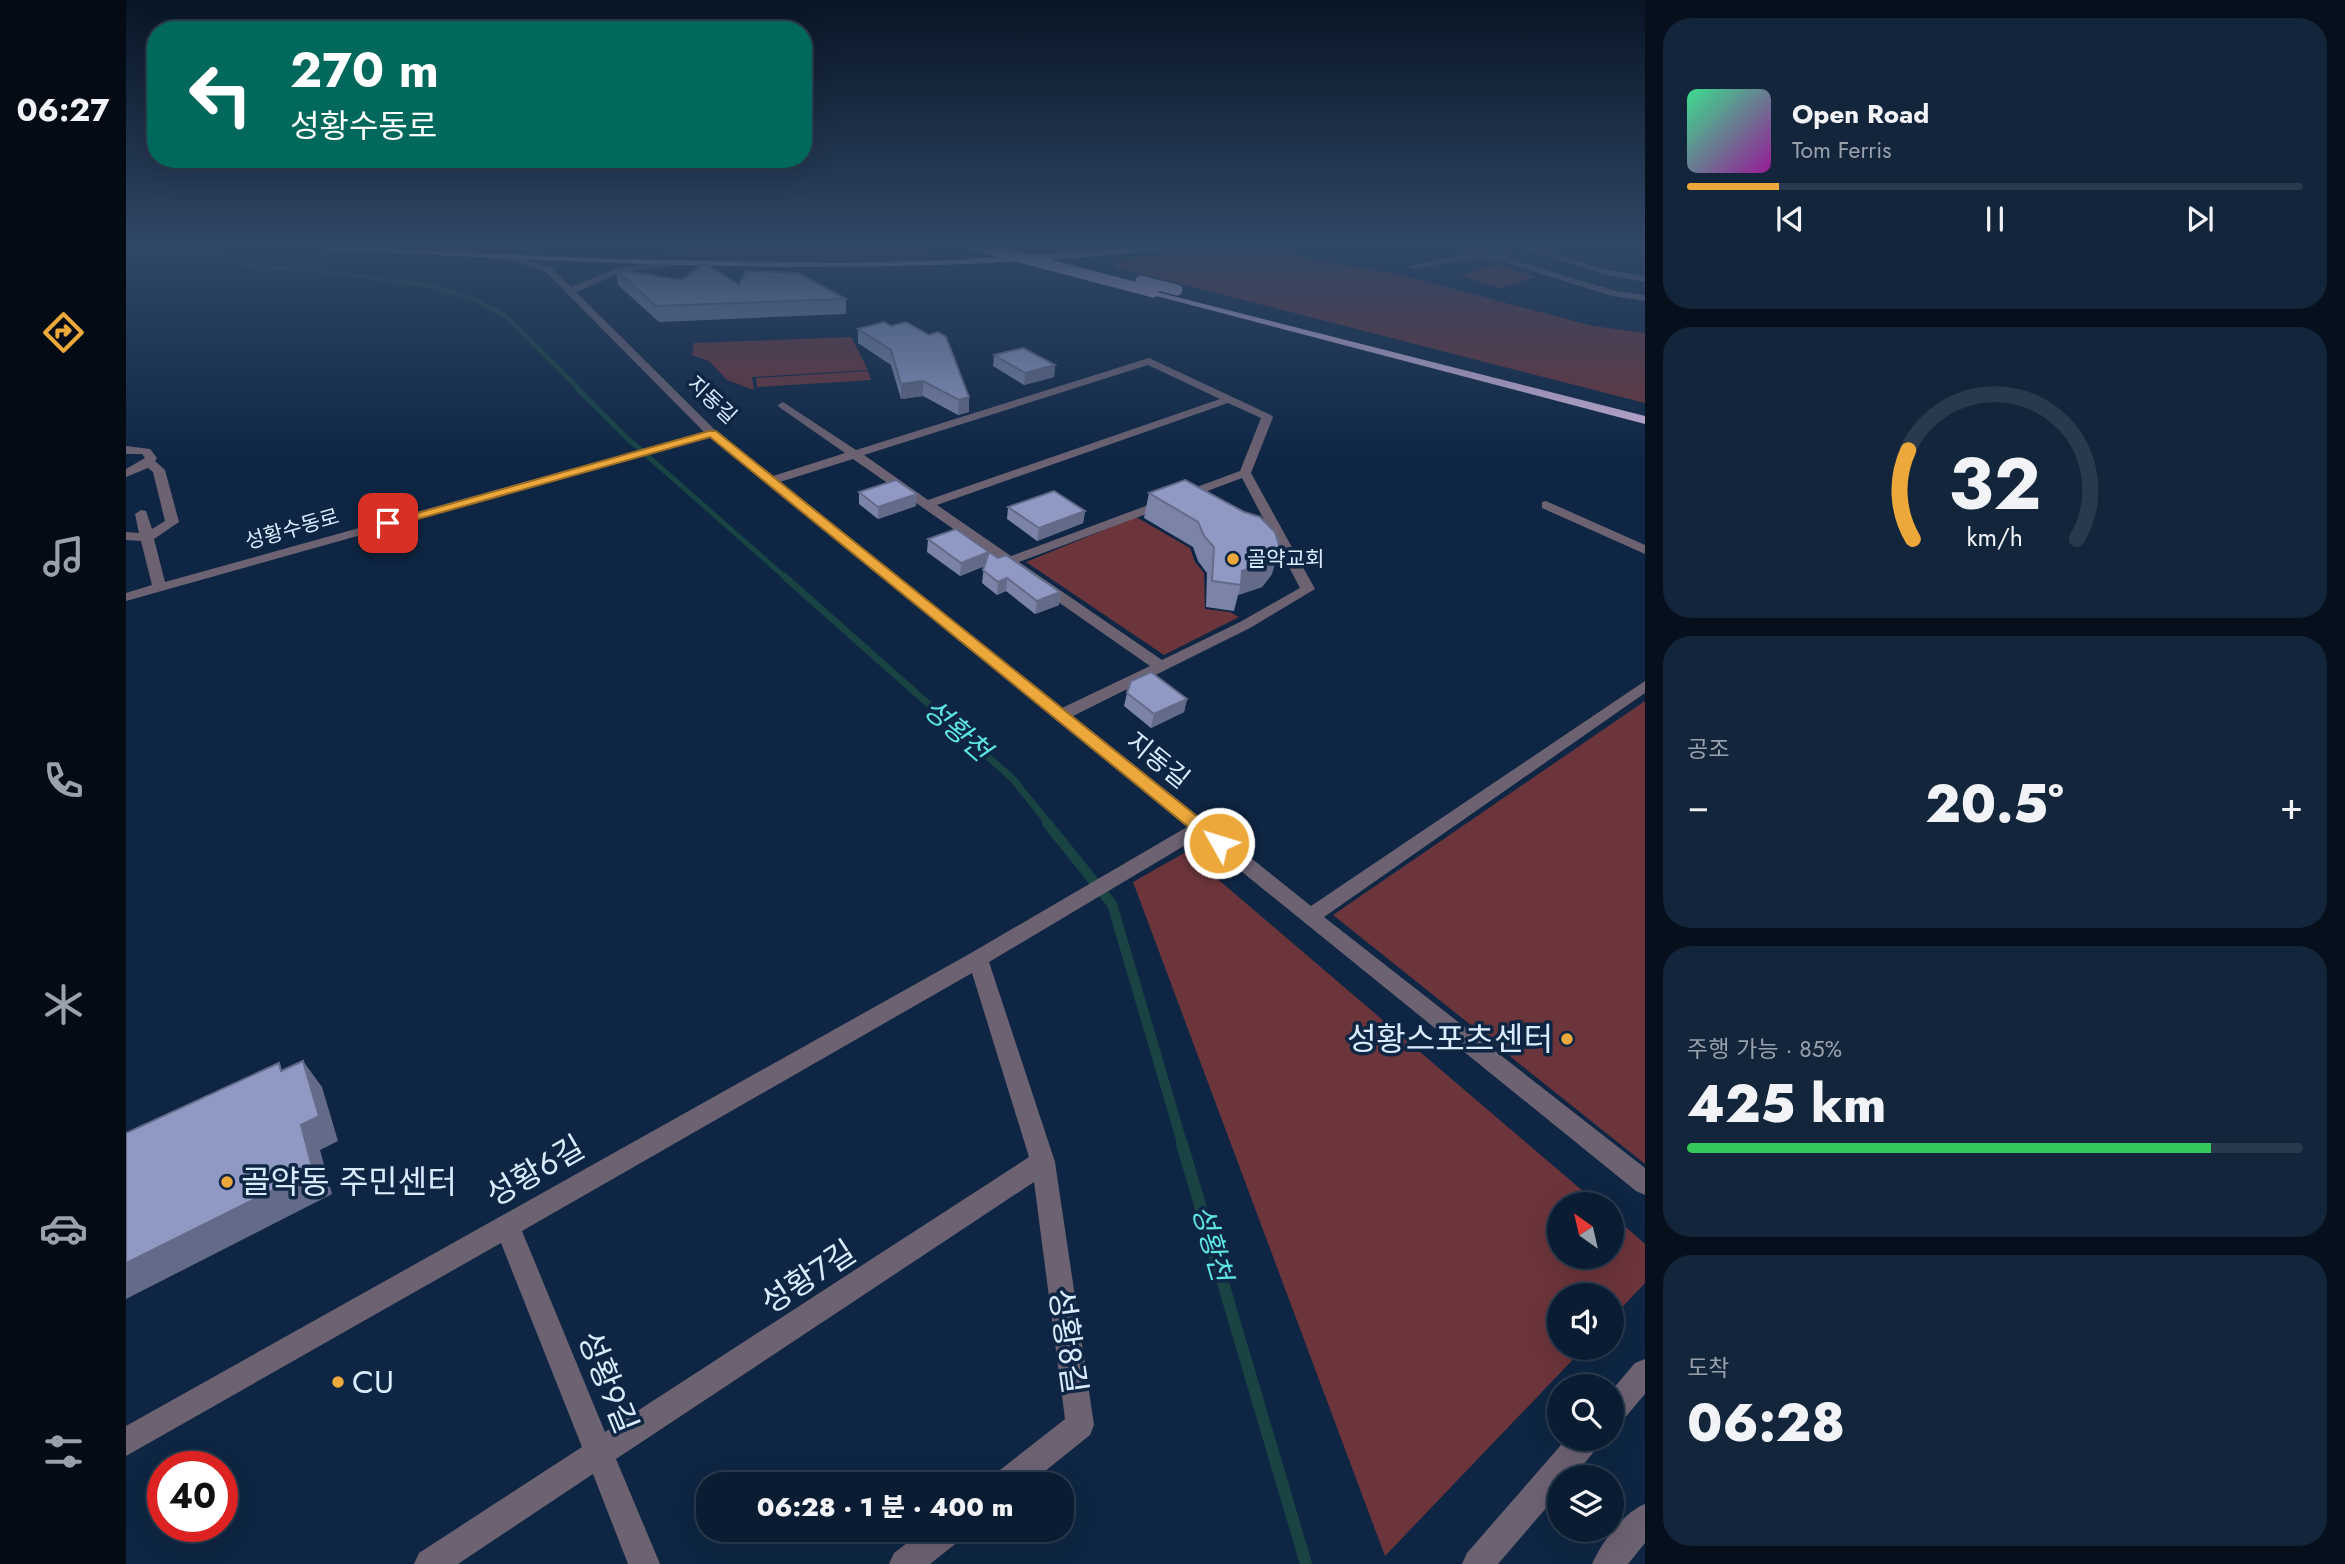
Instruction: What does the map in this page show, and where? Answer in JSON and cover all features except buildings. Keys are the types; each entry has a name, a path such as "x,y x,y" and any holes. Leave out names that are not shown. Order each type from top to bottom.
{"highway":[{"path":"1249,317 1645,420"},
{"path":"1281,317 1645,411"},
{"path":"1431,364 1645,431"}],"street":[{"name":"지동길","path":"595,317 712,433 770,481 1310,917 1645,1183"},
{"path":"770,481 1149,361 1267,417 1245,473 1010,561"},
{"path":"928,504 1229,399"},
{"path":"783,405 1162,667"},
{"name":"성황수동로","path":"126,597 712,433"},
{"path":"126,450 146,451 151,458 126,473"},
{"path":"126,536 147,538 172,522 159,470 148,462"},
{"path":"1061,715 1245,625 1308,589 1245,473"},
{"path":"1546,505 1645,550"},
{"path":"141,514 159,588"},
{"path":"1310,917 1645,686"},
{"name":"성황6길","path":"126,1442 978,959 1200,828"},
{"path":"978,959 1043,1163"},
{"name":"성황7길","path":"430,1564 1043,1163"},
{"name":"성황8길","path":"1020,1472 1080,1425 1043,1163"},
{"name":"성황9길","path":"507,1226 644,1564"},
{"path":"1624,1397 1645,1373"},
{"path":"1478,1564 1576,1451"},
{"path":"1608,1564 1645,1518"},
{"path":"905,1564 933,1542"}],"shaded area":[{"path":"1310,317 1559,317 1593,326 1645,333 1645,403"},
{"path":"851,337 868,370 752,377 754,390 727,380 709,361 692,355 694,343"},
{"path":"868,371 871,380 757,387 756,378"},
{"path":"1136,517 1190,548 1195,562 1204,573 1205,609 1230,612 1239,617 1164,655 1026,562"},
{"name":"성황스포츠센터","path":"1645,701 1645,1164 1333,915"},
{"path":"1186,852 1584,1192 1547,1192 1547,1269 1624,1269 1624,1226 1645,1244 1645,1283 1624,1305 1624,1283 1547,1283 1547,1360 1573,1360 1559,1374 1547,1374 1547,1387 1385,1556 1133,882"}],"waterway":[{"name":"성황천","path":"507,317 579,389"},
{"name":"성황천","path":"577,388 626,437 786,578"},
{"name":"성황천","path":"784,576 1013,779 1049,824"},
{"name":"성황천","path":"1047,823 1112,904 1183,1146"},
{"name":"성황천","path":"1182,1144 1306,1564"}],"place":[{"name":"골약교회","path":"1233,559"},
{"name":"성황스포츠센터","path":"1567,1039"},
{"name":"골약동 주민센터","path":"227,1182"},
{"name":"CU","path":"338,1382"}],"route":[{"path":"388,523 712,433 1219,843"}]}
